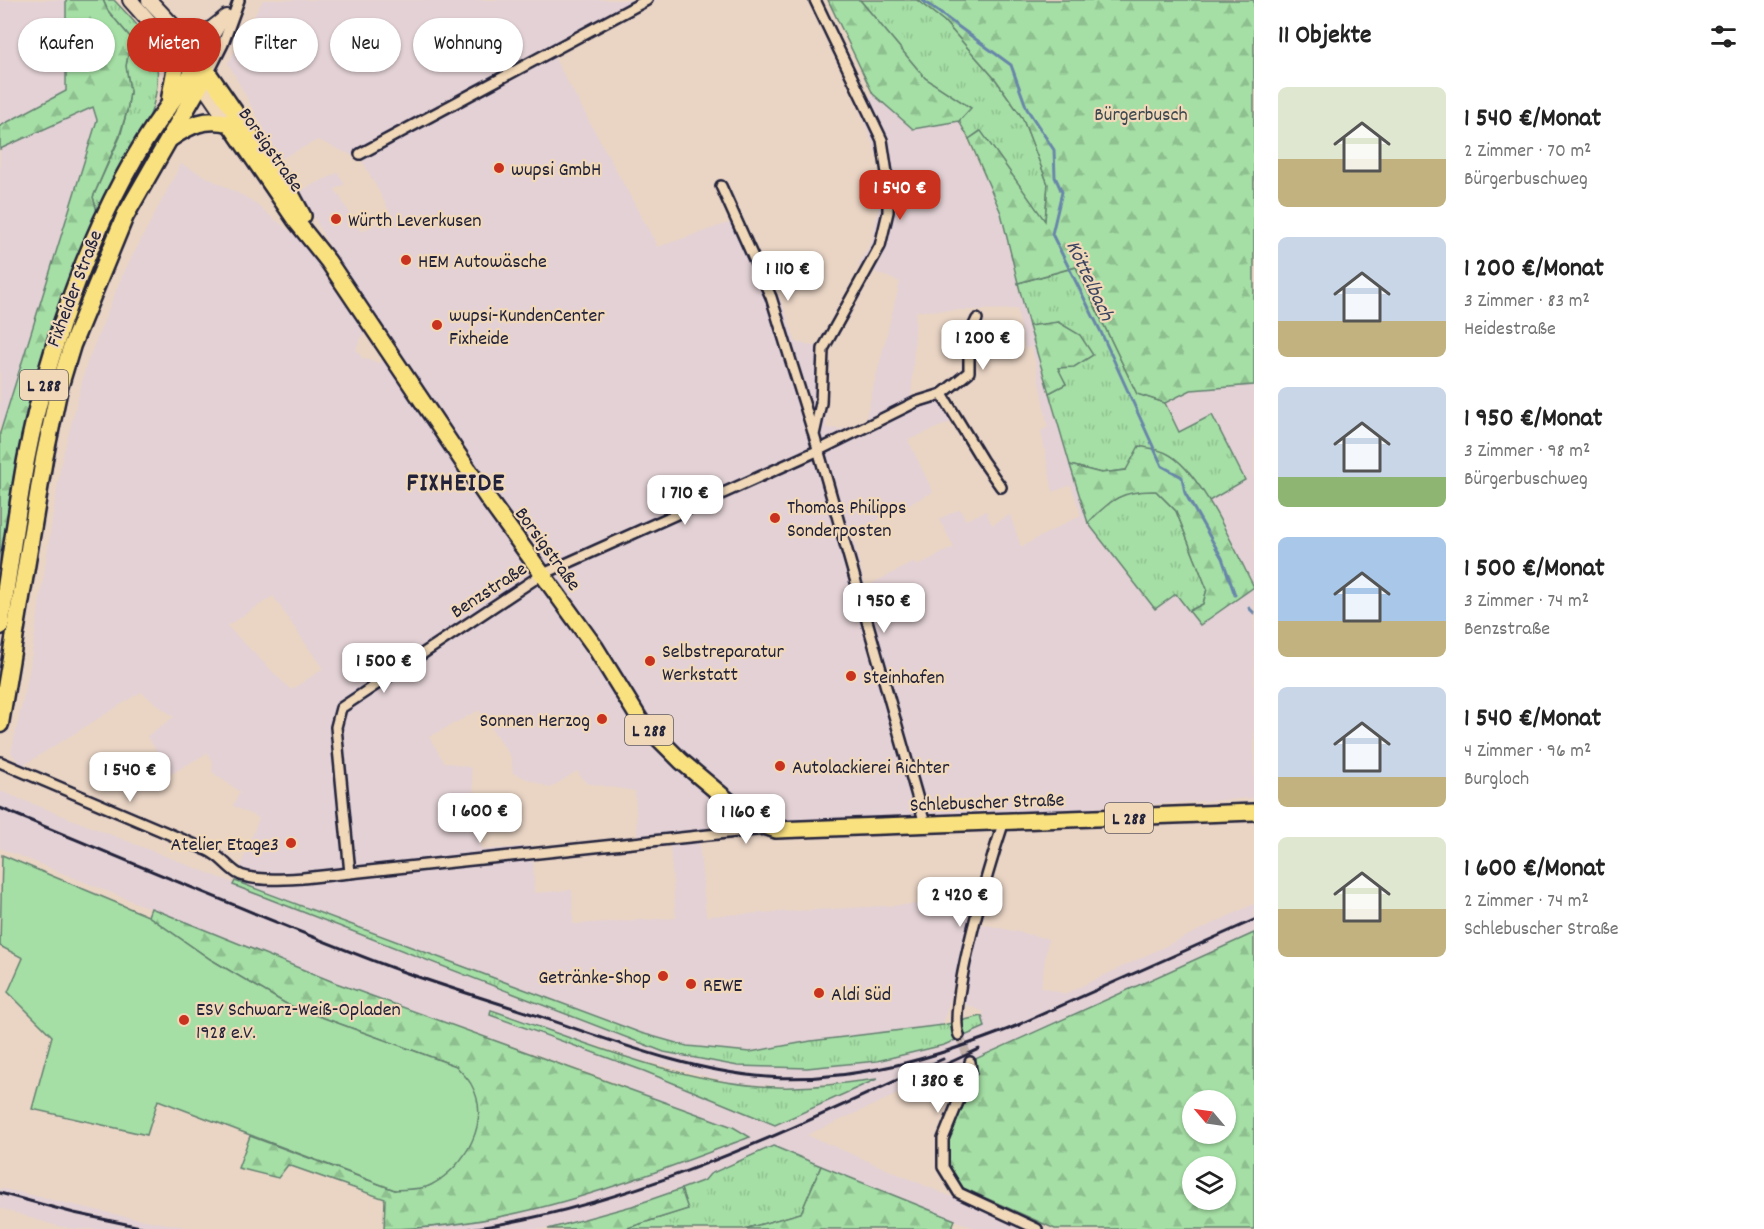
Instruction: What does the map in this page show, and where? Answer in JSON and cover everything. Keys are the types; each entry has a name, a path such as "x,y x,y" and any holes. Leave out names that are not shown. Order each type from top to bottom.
{"highway":[{"name":"L 288","path":"166,109 176,72"},
{"name":"Fixheider Straße","path":"0,626 26,460 45,380 67,311 113,202 166,109 203,76"},
{"name":"Fixheider Straße","path":"0,724 44,459 59,388 101,270 125,216 203,76"},
{"name":"L 288","path":"165,142 197,122 212,119 229,123"}],"main road":[{"path":"130,0 151,18"},
{"path":"149,0 162,18"},
{"path":"221,20 226,17"},
{"name":"Borsigstraße","path":"200,72 229,123 296,221 303,226 328,261 441,432 541,575 595,647 640,720 681,761 738,809 769,828"},
{"name":"L 288","path":"203,76 290,192 303,216 303,226"},
{"name":"Schlebuscher Straße","path":"769,828 1121,819 1254,812"}],"street":[{"name":"Fixheider Straße","path":"203,76 226,17 238,0"},
{"name":"Fixheider Straße","path":"203,76 223,44 238,0"},
{"path":"360,154 647,0"},
{"path":"814,435 821,403 823,349 880,246 888,212 888,180 882,140 815,0"},
{"path":"721,186 771,297 814,435 926,824"},
{"path":"977,319 969,336 969,372 942,394 1001,487"},
{"name":"Benzstraße","path":"350,873 336,727 341,708 541,575 818,451 916,402 942,394"},
{"name":"Schlebuscher Straße","path":"0,762 222,857 239,875 283,879 708,835 722,831 769,828"},
{"path":"722,831 738,809"},
{"path":"960,1035 955,1025 957,1002 984,888 1004,821"},
{"path":"970,1062 971,1070 943,1139 943,1167 959,1193 1036,1229"}],"shaded area":[{"path":"0,0 66,0 66,18 18,18 18,72 66,72 66,91 0,126"},
{"path":"263,0 658,0 554,57 658,247 740,219 781,301 796,342 829,350 826,428 842,429 865,421 900,282 858,265 873,239 881,191 879,160 859,109 873,94 913,129 959,121 1001,213 1035,347 1088,523 1155,609 1176,594 1254,587 1254,798 935,818 699,841 706,916 975,901 943,1025 811,1041 750,1052 687,1046 641,1033 235,881 259,818 233,806 240,792 212,772 213,762 207,753 171,774 147,736 174,717 141,692 22,766 11,753 29,673 61,463 87,363 122,276 181,164 249,199 301,240 364,332 356,349 362,358 379,363 400,353 331,249 300,191 338,173 345,184 335,189 361,232 392,216 362,160 318,140 280,159 228,63 233,54 233,72 318,72 318,18 253,18","holes":["1017,309 1025,349 1032,347 1048,427 1041,431 1053,492 1071,485 1081,515 1021,547 1010,515 992,525 986,511 966,520 960,509 939,519 954,547 917,566 914,562 865,587 852,533 933,492 908,440 953,421 933,389 911,400 916,311","273,596 323,669 291,690 227,626","479,710 511,757 513,773 550,788 577,771 586,783 635,791 638,848 670,846 676,918 573,924 572,890 534,893 533,846 481,850 471,768 444,762 429,737"]},
{"path":"93,107 97,120 0,433 0,149"},
{"path":"1254,385 1254,587 1209,501 1244,480 1212,415 1179,433 1165,403 1191,390"},
{"path":"0,791 664,1052 738,1066 985,1027 982,1016 984,1012 960,1002 978,923 1048,939 1041,987 1065,994 1254,904 1254,933 807,1135 1026,1229 977,1229 773,1146 710,1174 705,1180 632,1206 548,1229 407,1229 487,1218 578,1197 625,1086 336,983 0,848","holes":["594,1044 635,1059 735,1083 794,1087 875,1079 775,1125 644,1071"]},
{"path":"0,1188 122,1216 196,1229 76,1229 57,1226 0,1208"}],"green space":[{"path":"66,0 103,0 114,18 66,18"},
{"path":"103,0 114,0 130,17 127,18 127,33 115,18 108,11"},
{"path":"828,0 860,0 925,78 971,108 959,121 913,129 873,94"},
{"path":"860,0 917,0 944,21 996,80 1022,117 1048,184 1045,222 980,131 969,139 959,121 970,108 925,78"},
{"name":"Bürgerbusch","path":"917,0 1254,0 1254,385 1191,390 1165,403 1137,394 1076,267 1018,283 1001,213 969,139 981,131 1045,221 1048,184 1022,117 996,80 944,21"},
{"path":"115,19 127,33 126,66 130,92 127,111 119,137 93,197 98,215 59,306 42,358 14,482 0,570 0,433 97,120 93,107 0,149 0,126 66,91 66,72 115,72"},
{"path":"127,60 127,72 157,72 156,91 151,113 142,135 98,215 93,197 120,137 127,111 130,92 126,66"},
{"path":"1076,267 1137,394 1165,403 1179,432 1212,415 1245,480 1209,501 1189,472 1126,470 1101,473 1070,465 1049,393 1066,384 1057,368 1059,322 1029,326 1018,283"},
{"path":"1058,322 1080,335 1093,355 1074,367 1058,368 1066,384 1049,393 1029,326"},
{"path":"1139,446 1166,453 1179,462 1192,476 1216,513 1254,587 1200,625 1189,611 1203,604 1207,589 1176,511 1156,491 1126,494 1111,502 1088,523 1070,465 1101,473 1126,470"},
{"path":"1130,491 1156,491 1176,511 1207,589 1203,604 1189,611 1176,594 1155,609 1088,523 1103,506"},
{"name":"ESV Schwarz-Weiß-Opladen 1928 e.V.","path":"2,855 148,916 210,959 288,1005 456,1066 471,1084 477,1098 479,1113 477,1127 465,1154 444,1177 431,1185 419,1189 395,1190 158,1100 147,1135 32,1109 52,1036 8,992 23,958 0,946"},
{"path":"235,881 641,1033 687,1046 750,1052 811,1041 943,1025 982,1016 985,1027 944,1045 877,1061 807,1068 738,1066 664,1052 233,885"},
{"path":"151,908 336,983 733,1127 750,1137 570,1200 478,1221 431,1227 384,1229 385,1199 288,1165 278,1178 238,1168 250,1136 395,1190 456,1066 288,1005 210,959 148,916"},
{"path":"1254,933 1254,1229 1055,1229 959,1186 946,1158 950,1135 978,1071 973,1060"},
{"path":"491,1010 640,1062 718,1081 757,1086 795,1087 877,1079 775,1125 644,1071 490,1015"},
{"path":"773,1146 821,1166 801,1213 744,1229 624,1229 687,1209 681,1189 705,1180 710,1174"},
{"path":"821,1166 955,1220 951,1229 744,1229 801,1213"},
{"path":"681,1189 688,1209 624,1229 548,1229 632,1206"}],"waterway":[{"name":"Köttelbach","path":"922,0 1011,65 1027,109 1054,150 1055,177 1062,192 1052,234 1100,330 1162,466 1182,477 1185,493 1222,558 1235,595"},
{"name":"Köttelbach","path":"1249,608 1254,613"}],"tunnel":[{"path":"959,1035 970,1062"}],"railway":[{"path":"0,808 390,967 651,1054 708,1068 738,1074 800,1078 864,1072 927,1057 1019,1025"},
{"path":"1011,1028 1254,920"},
{"path":"938,1068 979,1049"},
{"path":"470,1229 532,1218 653,1183 771,1137 943,1059"},
{"path":"0,1193 74,1213 150,1229"}],"place":[{"name":"wupsi GmbH","path":"499,168"},
{"name":"Würth Leverkusen","path":"336,219"},
{"name":"HEM Autowäsche","path":"406,260"},
{"name":"wupsi-KundenCenter Fixheide","path":"437,325"},
{"name":"Thomas Philipps Sonderposten","path":"775,518"},
{"name":"Selbstreparatur Werkstatt","path":"650,661"},
{"name":"Steinhafen","path":"851,676"},
{"name":"Sonnen Herzog","path":"602,719"},
{"name":"Autolackierei Richter","path":"780,766"},
{"name":"Atelier Etage3","path":"291,843"},
{"name":"Getränke-Shop","path":"663,976"},
{"name":"REWE","path":"691,984"},
{"name":"Aldi Süd","path":"819,993"},
{"name":"ESV Schwarz-Weiß-Opladen 1928 e.V.","path":"184,1020"}],"district":[{"name":"FIXHEIDE","path":"456,481"}]}
